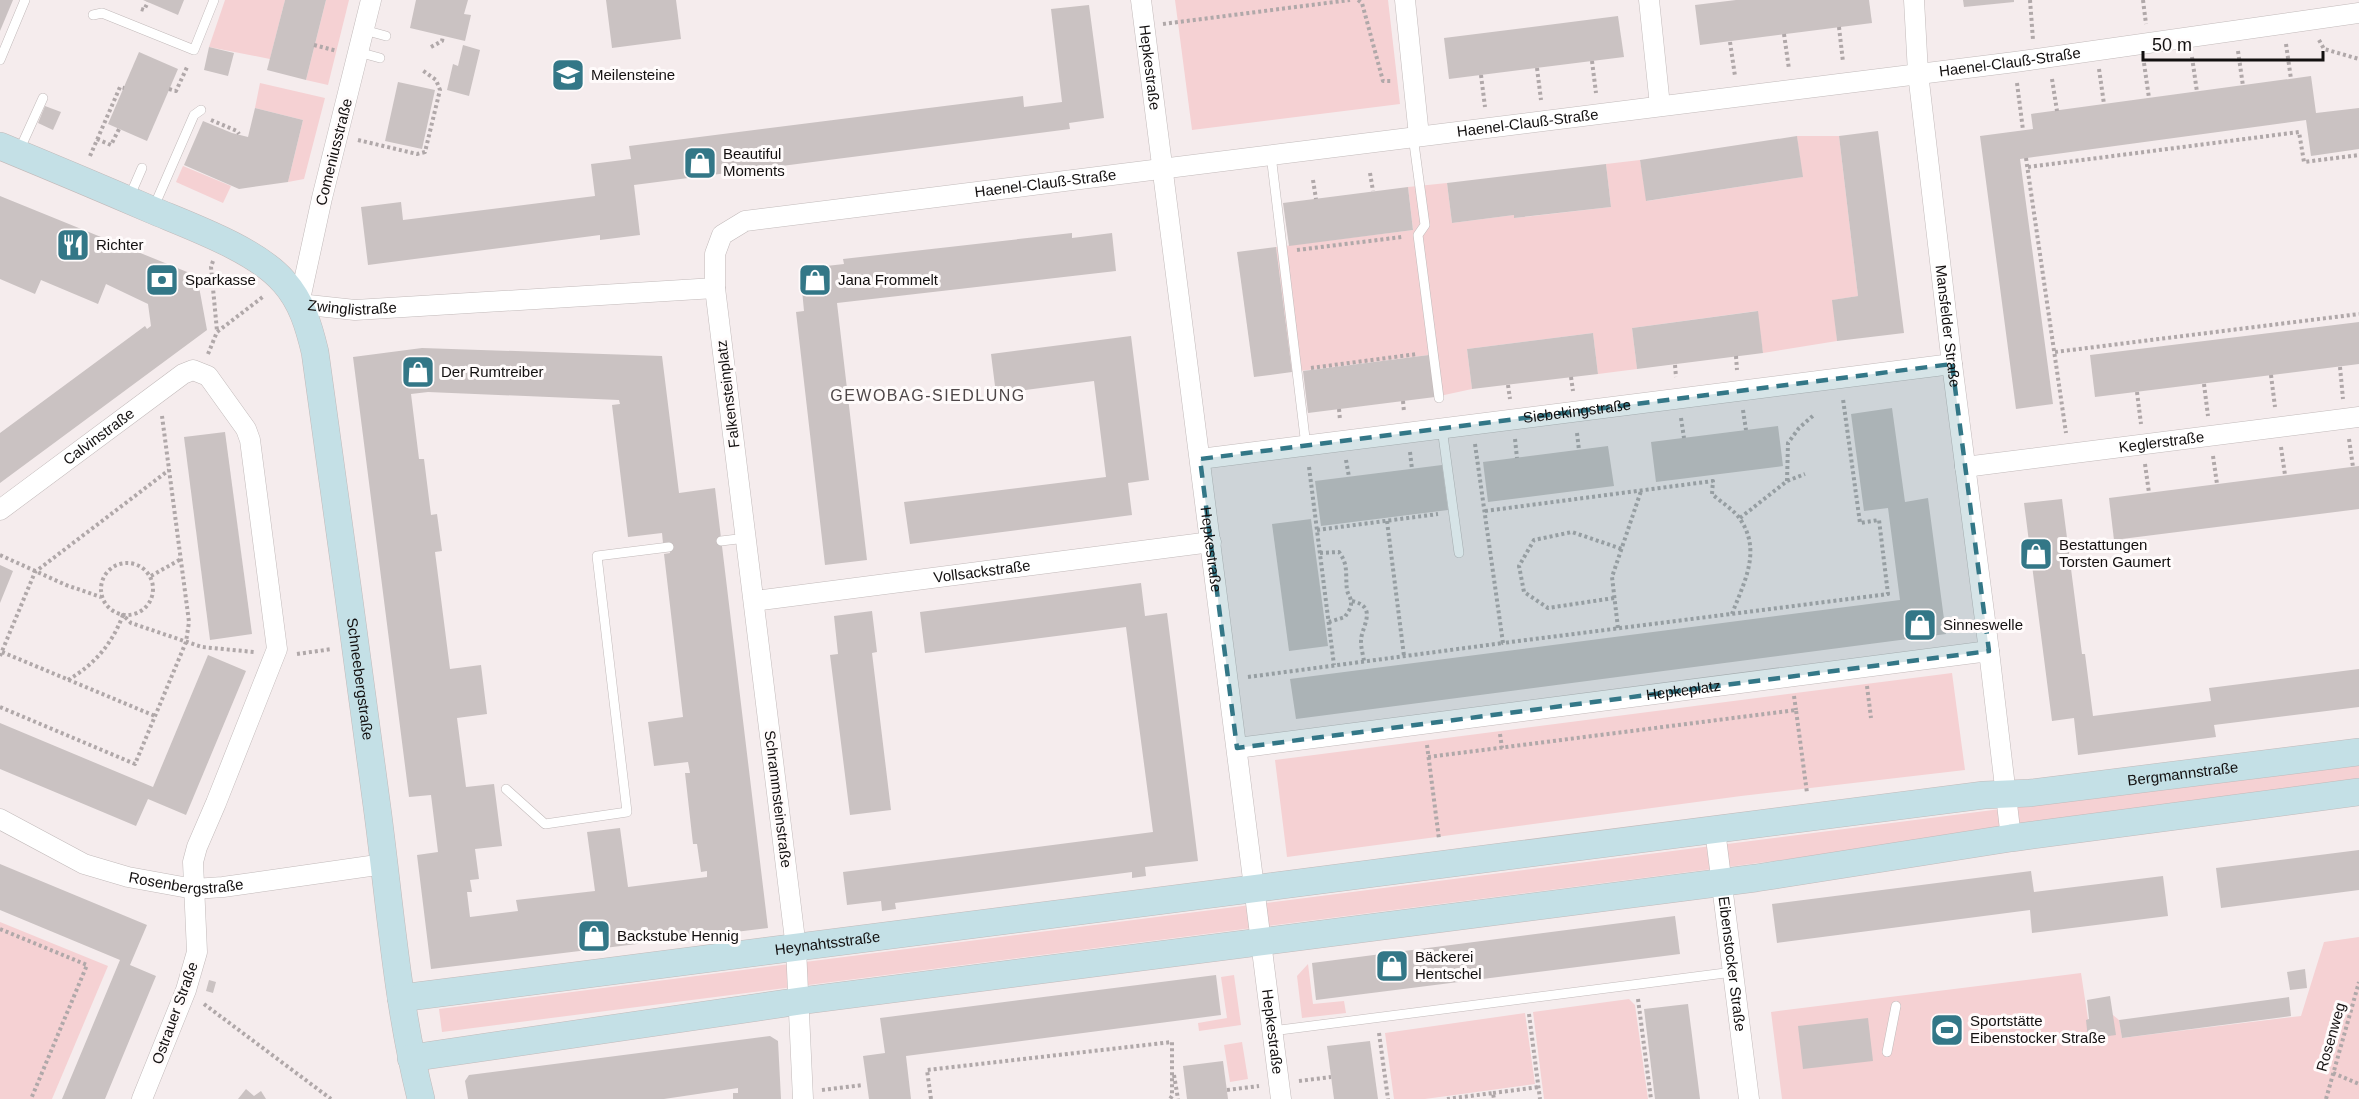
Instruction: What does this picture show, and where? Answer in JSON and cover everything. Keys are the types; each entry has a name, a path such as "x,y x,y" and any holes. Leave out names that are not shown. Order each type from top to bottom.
{"street":[{"name":"Comeniusstraße","path":"299,304 371,0"},
{"name":"Hepkestraße","path":"1141,0 1280,1091"},
{"path":"1405,0 1414,81 1416,136"},
{"path":"1649,0 1660,106"},
{"name":"Mansfelder Straße","path":"1914,0 1918,73 1989,651"},
{"name":"Haenel-Clauß-Straße","path":"746,221 2015,62 2359,13"},
{"name":"Zwinglistraße","path":"9,149 220,239 257,261 283,281 299,304 356,310 716,288"},
{"name":"Falkensteinplatz","path":"741,500 716,288 715,254 722,235 746,221"},
{"name":"Schneebergstraße","path":"299,304 309,325 315,352 356,645 401,998 411,1058 421,1099"},
{"name":"Siebekingstraße","path":"1200,459 1952,364"},
{"name":"Calvinstraße","path":"0,510 159,392 192,370 201,372"},
{"path":"194,889 193,862 197,847 277,653 250,440 246,429 208,376 201,372"},
{"name":"Keglerstraße","path":"1965,467 2352,418"},
{"name":"Schrammsteinstraße","path":"741,500 796,948 800,1001 802,1095"},
{"name":"Vollsackstraße","path":"754,601 1210,542"},
{"path":"1989,651 2011,838"},
{"name":"Hepkeplatz","path":"1237,748 1989,651"},
{"name":"Bergmannstraße","path":"2007,793 2030,793 2359,752"},
{"path":"411,1058 800,1001 1721,882 2011,838 2359,792"},
{"path":"1255,889 2007,793"},
{"name":"Rosenbergstraße","path":"0,819 84,864 128,876 194,889 223,887 384,864"},
{"name":"Eibenstocker Straße","path":"1715,830 1749,1099"},
{"name":"Ostrauer Straße","path":"142,1099 186,990 197,952 194,889"},
{"name":"Heynahtsstraße","path":"401,998 1255,889"}],"lane":[{"path":"0,60 25,0"},
{"path":"93,15 102,13 194,50 214,0"},
{"path":"364,30 386,36"},
{"path":"358,52 380,58"},
{"path":"9,149 42,98"},
{"path":"153,210 198,112"},
{"path":"1416,136 1425,225 1418,235 1438,398"},
{"path":"1271,155 1306,446"},
{"path":"128,200 142,168"},
{"path":"1442,428 1460,553"},
{"path":"721,541 746,538"},
{"path":"506,789 545,824 627,812 597,556 669,547"},
{"path":"1272,1031 1733,972"},
{"path":"1887,1052 1896,1006"}],"path":[{"path":"1145,25 1350,0"},
{"path":"1358,0 1362,3 1383,81 1414,81"},
{"path":"2030,0 2032,24"},
{"path":"2143,0 2144,10"},
{"path":"135,7 144,10 148,2"},
{"path":"2309,20 2324,49 2359,59"},
{"path":"2283,24 2291,79"},
{"path":"1839,27 1845,82"},
{"path":"2235,30 2243,86"},
{"path":"1784,34 1791,89"},
{"path":"431,47 442,41 443,36"},
{"path":"2189,37 2197,92"},
{"path":"1730,42 1737,96"},
{"path":"2142,44 2149,98"},
{"path":"314,45 336,51"},
{"path":"169,89 176,91 194,50"},
{"path":"2097,50 2104,104"},
{"path":"2050,57 2056,111"},
{"path":"1592,61 1598,113"},
{"path":"2015,62 2023,130"},
{"path":"1537,68 1543,120"},
{"path":"359,140 417,154 425,152 440,90 436,80 422,70"},
{"path":"1481,75 1487,127"},
{"path":"80,179 120,87 124,88"},
{"path":"198,112 239,134"},
{"path":"97,139 111,145 119,129"},
{"path":"2028,167 2300,132 2304,162 2359,154"},
{"path":"2026,158 2069,454"},
{"path":"1370,173 1373,191"},
{"path":"1313,180 1316,199"},
{"path":"1288,251 1418,235"},
{"path":"201,372 217,332 211,267 220,239"},
{"path":"217,332 283,281"},
{"path":"2055,352 2359,314"},
{"path":"1302,369 1432,352"},
{"path":"2340,367 2352,418 2353,467"},
{"path":"2271,375 2285,476"},
{"path":"1228,679 1888,594 1879,520 1860,523 1840,378"},
{"path":"2204,384 2217,484"},
{"path":"0,707 135,764 186,642 189,622 159,392"},
{"path":"2137,392 2149,493"},
{"path":"1787,481 1788,443 1799,428 1815,414"},
{"path":"1472,424 1503,643"},
{"path":"1306,446 1334,665"},
{"path":"155,716 1,654 35,572 169,470"},
{"path":"1740,518 1787,481 1806,474"},
{"path":"1485,511 1713,482 1712,494 1740,518 1750,539 1752,559 1732,614"},
{"path":"1618,628 1612,578 1641,491"},
{"path":"1317,530 1454,512"},
{"path":"1387,521 1404,656"},
{"path":"1614,598 1548,608 1524,592 1519,566 1534,540 1572,532 1622,549"},
{"path":"1320,553 1340,552 1345,560 1348,575 1347,591 1352,601 1345,617 1329,622"},
{"path":"0,555 35,572 101,597 112,611 123,615 136,614 143,610 152,599 154,587 151,576 143,567 135,563 121,562 106,572 100,585 101,597"},
{"path":"151,576 181,559"},
{"path":"1396,589 1402,588"},
{"path":"1352,601 1358,602 1365,609 1367,617 1361,640 1364,661"},
{"path":"123,615 131,623 202,647 223,650 295,654 356,645"},
{"path":"68,680 88,668 104,651 117,631 123,615"},
{"path":"1865,667 1871,718"},
{"path":"1428,757 1796,710 1810,818"},
{"path":"1424,724 1442,865"},
{"path":"0,929 87,965 31,1099"},
{"name":"Rosenweg","path":"2326,1099 2359,982"},
{"path":"1635,984 1650,1099"},
{"path":"186,990 331,1099"},
{"path":"1527,998 1540,1099"},
{"path":"1377,1017 1388,1099"},
{"path":"931,1099 927,1071 1172,1042 1172,1096 1170,1099"},
{"path":"1173,1065 1178,1099"},
{"path":"2333,1073 2359,1084"},
{"path":"1227,1090 1280,1091 1331,1077"},
{"path":"802,1095 863,1085"},
{"path":"1448,1099 1539,1087"},
{"path":"1493,1093 1494,1099"}],"highlighted area":[{"path":"1952,364 1989,651 1237,748 1200,459"}],"shaded area":[{"path":"225,0 285,0 270,59 209,47"},
{"path":"326,0 349,0 328,85 306,80"},
{"path":"1175,0 1388,0 1400,104 1192,130"},
{"path":"260,83 325,98 304,179 288,182 303,120 255,108"},
{"path":"1797,136 1839,136 1858,296 1833,300 1837,341 1763,353 1757,311 1632,328 1637,369 1598,374 1593,333 1467,349 1472,389 1435,397 1429,355 1292,372 1276,247 1413,230 1408,187 1447,183 1452,223 1611,207 1606,164 1640,160 1647,201 1802,177"},
{"path":"183,166 231,186 223,203 176,182"},
{"path":"1952,673 1965,770 1741,796 1287,857 1275,760"},
{"path":"2359,763 2359,786 442,1032 439,1009"},
{"path":"0,922 108,966 52,1099 0,1099"},
{"name":"Sportstätte Eibenstocker Straße","path":"2359,937 2359,1099 1782,1099 1771,1012 2081,973 2088,1019 2113,1015 2119,1020 2122,1038 2301,1016 2324,942"},
{"path":"1308,964 1313,1004 1344,1001 1346,1013 1302,1018 1297,976"},
{"path":"1234,975 1241,1025 1199,1031 1198,1023 1227,1018 1221,977"},
{"path":"1629,999 1635,1005 1648,1099 1544,1099 1533,1012"},
{"path":"1525,1013 1535,1084 1425,1099 1394,1099 1385,1033"},
{"path":"1242,1042 1248,1079 1230,1082 1224,1045"}],"building":[{"path":"0,0 13,0 0,31"},
{"path":"143,0 184,0 178,15"},
{"path":"285,0 326,0 306,80 267,70"},
{"path":"416,0 468,0 464,14 471,15 465,41 410,28"},
{"path":"606,0 676,0 681,39 612,48"},
{"path":"1736,0 1869,0 1872,23 1700,45 1695,5"},
{"path":"1963,0 2014,0 2014,2 1964,7"},
{"path":"1089,5 1104,118 1069,123 1070,129 634,185 640,235 600,240 600,235 368,265 361,207 401,202 403,220 595,196 591,164 631,159 629,146 1023,96 1024,107 1062,102 1051,9"},
{"path":"1618,16 1624,57 1449,79 1444,38"},
{"path":"463,45 480,50 469,96 447,90 453,64 458,66"},
{"path":"209,47 234,53 228,76 204,70"},
{"path":"139,52 178,69 147,141 108,124"},
{"path":"2311,76 2316,113 2359,108 2359,149 2311,156 2306,120 2020,159 2053,404 2016,409 1980,136 2033,129 2031,114"},
{"path":"398,82 435,90 422,149 385,141"},
{"path":"45,106 61,112 53,130 38,123"},
{"path":"255,108 303,120 288,182 239,189 184,165 203,121 248,137"},
{"path":"1878,131 1904,333 1837,341 1832,300 1858,296 1839,136"},
{"path":"1797,136 1803,177 1646,201 1640,160"},
{"path":"1606,164 1611,207 1452,223 1447,183"},
{"path":"1408,187 1413,230 1289,246 1283,203"},
{"path":"0,196 197,276 207,330 0,483 0,433 145,326 147,329 151,326 148,304 106,284 98,304 41,280 35,294 0,279"},
{"path":"1072,233 1072,238 1112,233 1116,271 837,303 867,560 825,565 796,312 804,311 800,269 844,264 843,259"},
{"path":"1276,247 1292,372 1254,377 1237,252"},
{"path":"1758,311 1763,353 1637,369 1632,328"},
{"path":"2359,322 2359,364 2095,397 2090,355"},
{"path":"1593,333 1598,374 1472,389 1467,349"},
{"path":"1131,336 1149,480 1128,483 1132,515 910,544 904,502 1106,477 1094,381 996,394 991,354"},
{"path":"422,348 662,356 679,493 715,488 768,928 431,969 417,855 438,852 431,795 409,797 353,357","holes":["428,392 619,400 620,404 612,405 628,537 662,533 663,543 669,542 670,553 664,554 683,717 648,722 654,766 688,762 690,773 685,773 693,844 697,844 701,872 707,871 707,877 628,887 620,828 587,832 595,891 516,900 518,911 470,917 467,892 472,892 470,880 479,879 475,849 502,846 494,784 466,787 457,718 487,714 481,665 450,669 435,552 442,551 437,514 431,515 424,459 419,459 411,394"]},
{"path":"1429,355 1435,397 1308,413 1303,371"},
{"path":"1892,408 1905,502 1928,498 1946,634 1296,719 1290,679 1900,600 1888,508 1864,511 1851,414"},
{"path":"1778,426 1783,466 1656,482 1651,442"},
{"path":"225,432 252,634 210,640 184,437"},
{"path":"1608,446 1614,486 1488,502 1483,462"},
{"path":"1442,465 1448,510 1321,526 1315,481"},
{"path":"2359,466 2359,509 2114,540 2109,498"},
{"path":"2062,499 2082,654 2085,654 2093,716 2211,701 2209,688 2359,669 2359,707 2214,725 2216,737 2078,755 2074,718 2052,721 2024,503"},
{"path":"1311,519 1328,646 1289,651 1272,524"},
{"path":"0,565 13,571 0,603"},
{"path":"1141,583 1145,616 1167,613 1198,861 1145,867 1146,876 1132,878 1132,872 895,903 896,909 882,911 881,901 847,905 843,872 1153,832 1126,627 925,653 920,612"},
{"path":"872,611 877,652 872,653 891,810 850,815 830,655 838,654 834,616"},
{"path":"208,655 246,671 186,815 148,799 136,826 0,769 0,723 153,787"},
{"path":"2359,850 2359,890 2221,908 2216,868"},
{"path":"0,864 147,925 130,965 156,976 105,1099 62,1099 120,960 0,910"},
{"path":"2031,871 2034,892 2163,876 2168,916 2032,933 2030,910 1777,943 1772,904"},
{"path":"1675,916 1680,954 1316,1000 1312,963"},
{"path":"2305,969 2307,988 2290,990 2287,972"},
{"path":"1216,975 1221,1015 906,1056 911,1099 869,1099 863,1056 885,1053 880,1018"},
{"path":"209,980 216,982 213,993 206,991"},
{"path":"2110,996 2116,1035 2088,1039 2087,1000"},
{"path":"2289,997 2291,1016 2122,1038 2119,1020"},
{"path":"1688,1004 1700,1099 1655,1099 1644,1009"},
{"path":"1868,1018 1873,1061 1803,1069 1798,1026"},
{"path":"770,1036 778,1041 781,1099 733,1099 733,1093 738,1093 738,1088 664,1099 468,1099 465,1081 469,1075"},
{"path":"1370,1041 1378,1099 1334,1099 1327,1046"},
{"path":"1223,1061 1228,1099 1187,1099 1183,1066"},
{"path":"246,1089 254,1096 261,1091 266,1099 238,1099"}],"place":[{"name":"Meilensteine","path":"568,75"},
{"name":"Beautiful Moments","path":"700,163"},
{"name":"Richter","path":"73,245"},
{"name":"Sparkasse","path":"162,280"},
{"name":"Jana Frommelt","path":"815,280"},
{"name":"Der Rumtreiber","path":"418,372"},
{"name":"Bestattungen Torsten Gaumert","path":"2036,554"},
{"name":"Sinneswelle","path":"1920,625"},
{"name":"Backstube Hennig","path":"594,936"},
{"name":"Bäckerei Hentschel","path":"1392,966"},
{"name":"Sportstätte Eibenstocker Straße","path":"1947,1030"}],"district":[{"name":"GEWOBAG-SIEDLUNG","path":"928,395"}]}
